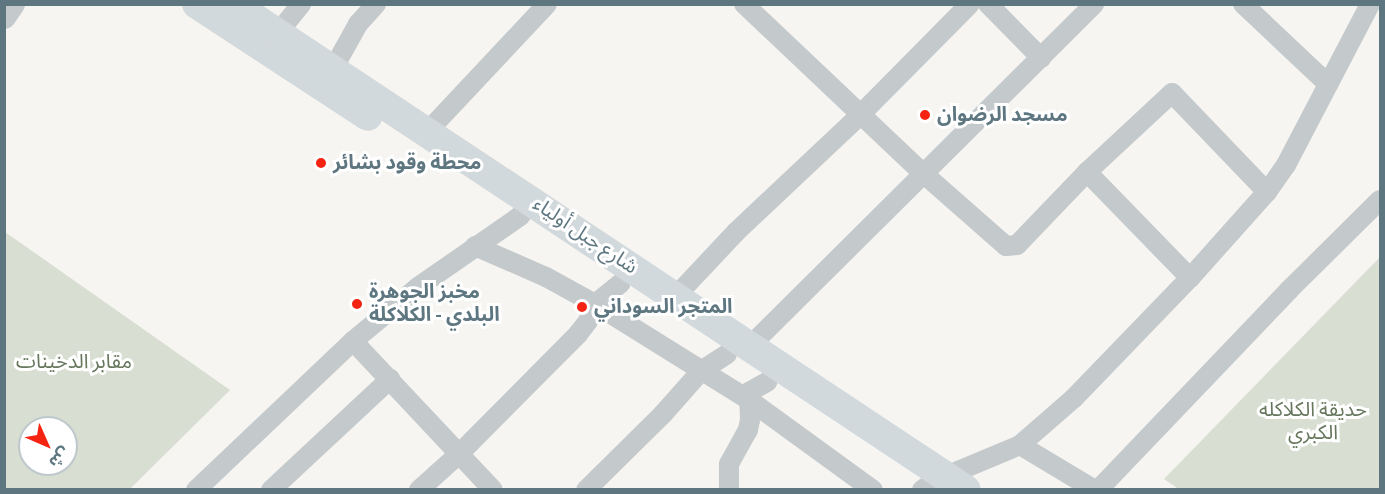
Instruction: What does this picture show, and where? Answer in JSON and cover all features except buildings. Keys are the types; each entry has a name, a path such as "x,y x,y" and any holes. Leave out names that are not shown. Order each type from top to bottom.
{"main road":[{"name":"شارع جبل أولياء","path":"197,4 327,79 427,132 621,283 738,350 938,486"},
{"name":"شارع جبل أولياء","path":"233,4 278,33 327,79 526,208 675,297 738,350 758,391 938,486"}],"street":[{"path":"4,16 14,4"},
{"path":"278,33 301,4"},
{"path":"327,79 358,24 376,4"},
{"path":"427,132 547,4"},
{"path":"744,4 860,115 1006,246 1017,245 1087,172 1172,93 1267,192"},
{"path":"675,297 736,231 860,115 970,4"},
{"path":"988,4 1041,58"},
{"path":"586,489 663,414 701,371 738,350 924,174 1094,4"},
{"path":"1244,4 1328,84"},
{"path":"938,486 1020,445 1088,385 1190,278 1267,192 1286,165 1370,4"},
{"path":"1087,172 1190,278"},
{"path":"1020,445 1096,489 1289,290 1380,200"},
{"path":"207,486 353,341 418,287 526,208"},
{"path":"475,246 546,277 595,304 701,371 758,391 873,489"},
{"path":"419,489 459,454 578,334 588,321 595,304 621,283"},
{"path":"353,341 493,489"},
{"path":"271,489 390,379"},
{"path":"729,489 729,464 748,430 758,391"}],"green space":[{"name":"مقابر الدخينات","path":"5,232 230,390 130,489 5,489"},
{"name":"حديقة الكلاكله الكبري","path":"1380,257 1380,489 1180,490 1164,479"}],"place":[{"name":"مسجد الرضوان","path":"925,115"},
{"name":"محطة وقود بشائر","path":"321,163"},
{"name":"مخبز الجوهرة البلدي - الكلاكلة","path":"357,304"},
{"name":"المتجر السوداني","path":"582,307"}]}
